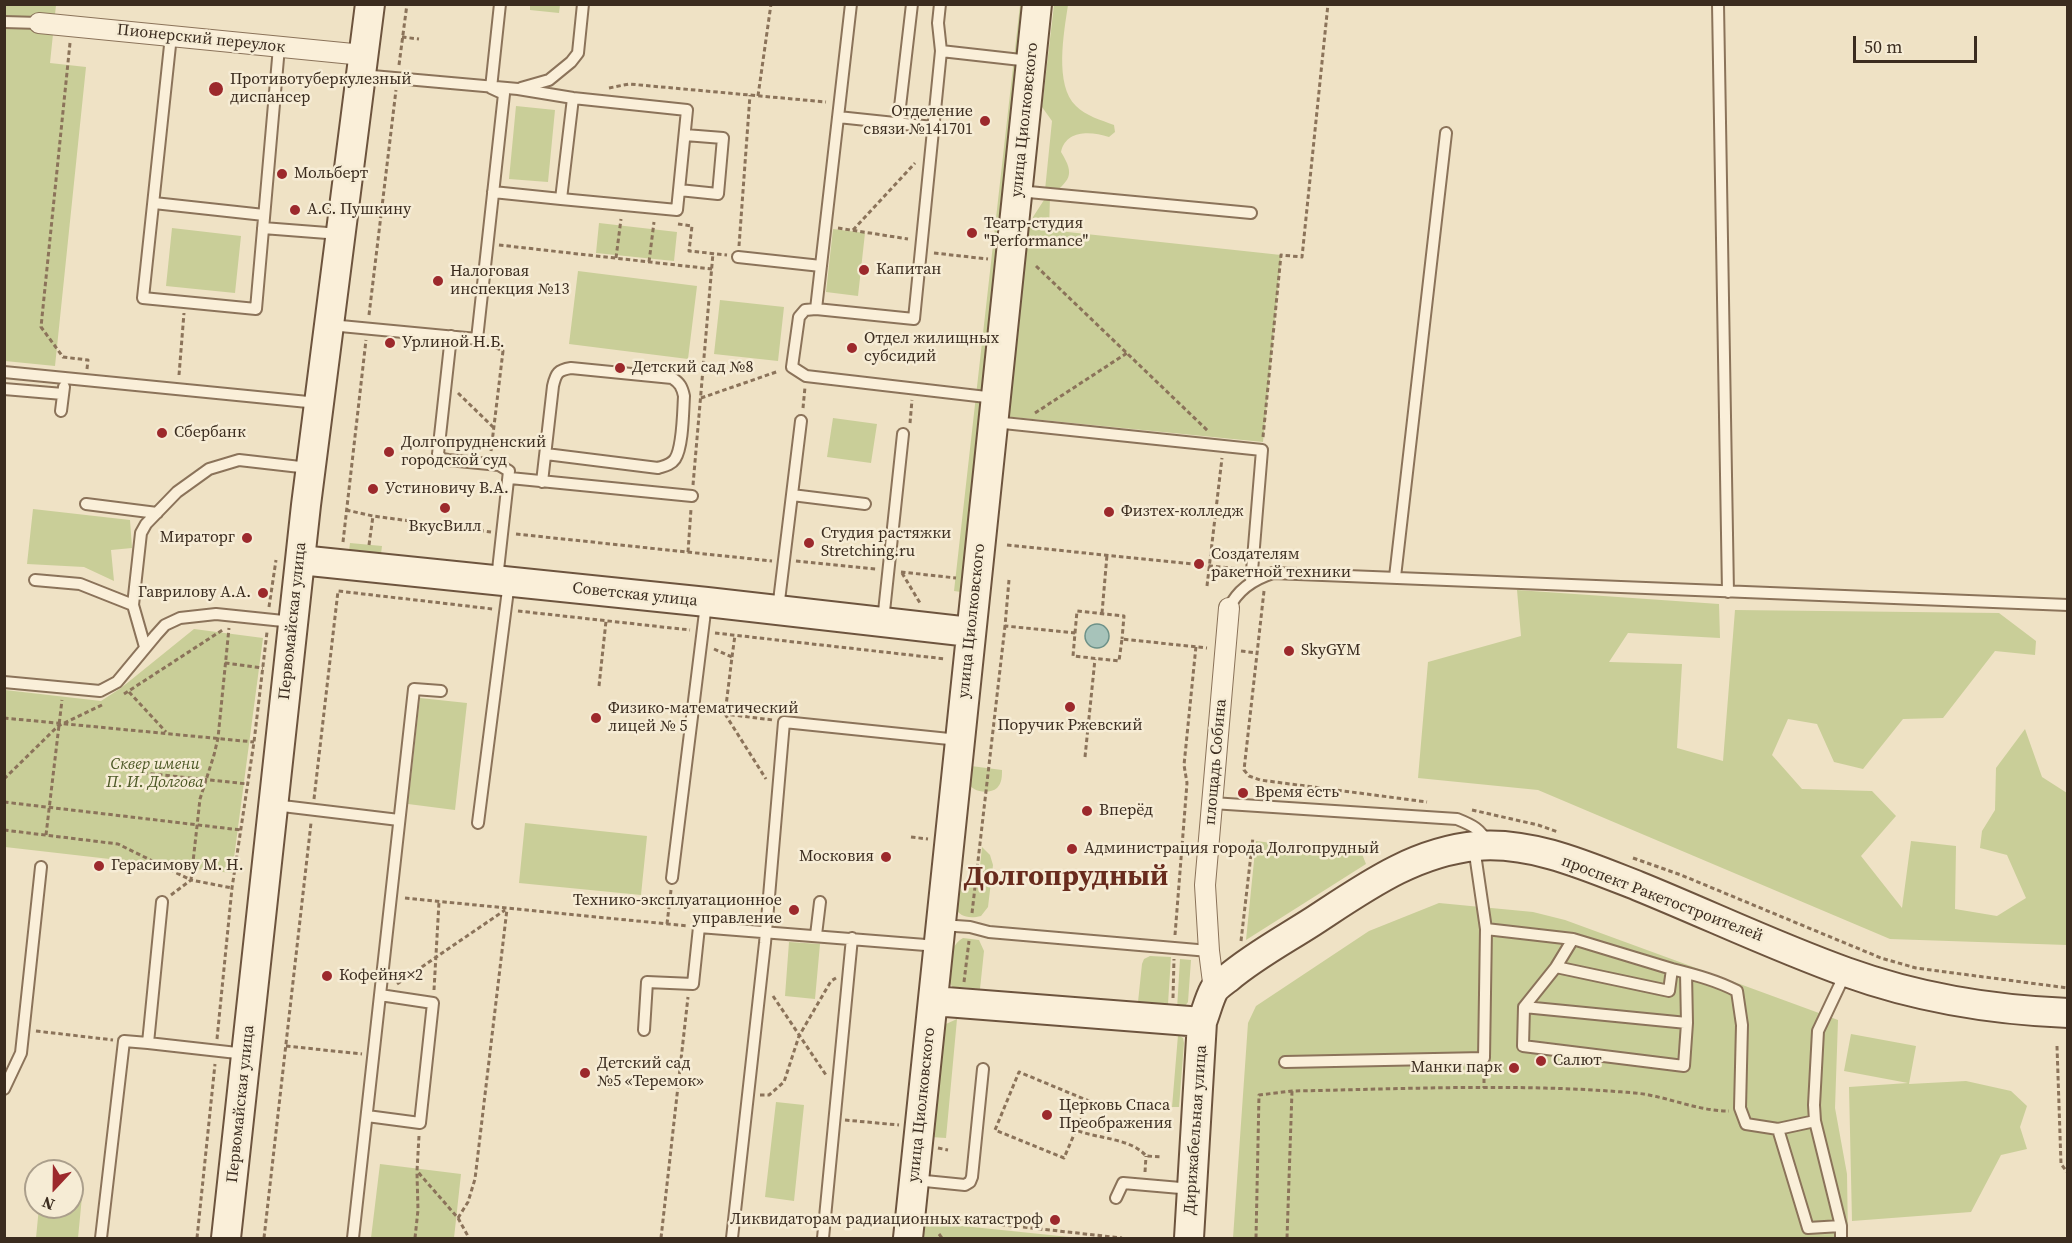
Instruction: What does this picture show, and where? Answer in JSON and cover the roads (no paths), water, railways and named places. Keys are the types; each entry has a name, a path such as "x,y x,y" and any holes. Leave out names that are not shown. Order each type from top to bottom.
{"main road":[{"name":"Первомайская улица","path":"226,1239 273,804 281,621 288,557 311,468 370,4"},
{"name":"улица Циолковского","path":"908,1239 970,632 1002,415 1017,191 1037,4"},
{"name":"Советская улица","path":"288,557 970,632"},
{"name":"проспект Ракетостроителей","path":"1202,1022 1214,990 1240,968 1385,875 1432,854 1481,846 1527,849 1596,870 1846,972 1934,997 1983,1006 2067,1013"},
{"path":"933,1001 1202,1022"},
{"name":"Дирижабельная улица","path":"1189,1239 1202,1022"}],"street":[{"name":"Пионерский переулок","path":"39,23 279,47 362,65"},
{"name":"площадь Собина","path":"1209,951 1205,885 1229,608"},
{"path":"1209,951 1214,990"}],"lane":[{"path":"491,87 500,4"},
{"path":"518,89 549,80 571,62 578,53 583,4"},
{"path":"816,309 851,4"},
{"path":"898,124 912,4"},
{"path":"940,4 938,23 941,51 914,320 816,309 805,310 799,317 792,367 807,376 913,388 1002,415 1262,450 1251,583"},
{"path":"1718,4 1728,592"},
{"path":"4,22 39,23"},
{"path":"171,36 143,298 256,309 279,47"},
{"path":"941,51 1031,61"},
{"path":"362,65 397,78 518,89 573,98 687,110 677,210 493,192"},
{"path":"330,325 477,339 504,94 491,87"},
{"path":"561,199 573,98"},
{"path":"838,117 933,127"},
{"path":"1395,577 1446,133"},
{"path":"679,190 718,194 723,138 685,135"},
{"path":"1017,191 1251,213"},
{"path":"154,202 264,215"},
{"path":"263,228 342,234"},
{"path":"738,256 820,266"},
{"path":"451,336 438,454 447,460 505,467 509,471 510,478 503,533 503,581 506,610 478,823"},
{"path":"542,482 553,386 555,375 560,369 571,368 672,378 683,389 679,448 675,459 668,465 658,468 546,454"},
{"path":"4,372 320,403"},
{"path":"61,411 65,379"},
{"path":"4,389 63,394"},
{"path":"778,610 801,421"},
{"path":"883,621 903,434"},
{"path":"146,647 133,605 141,533 146,524 177,492 209,469 239,460 311,468"},
{"path":"510,478 692,496"},
{"path":"792,495 865,504"},
{"path":"86,504 157,513"},
{"path":"1229,608 1239,593 1251,583 1273,573 2067,604"},
{"path":"35,580 80,584 133,605"},
{"path":"672,878 707,602"},
{"path":"4,682 93,691 105,690 117,682 165,626 183,617 216,614 281,621"},
{"path":"353,1239 414,689 441,691"},
{"path":"732,1239 762,979 784,722 959,740"},
{"path":"1212,803 1457,819 1483,834 1481,846 1486,929 1484,1058 1285,1062"},
{"path":"273,804 399,820"},
{"path":"4,1089 21,1053 41,867"},
{"path":"148,1043 162,902"},
{"path":"816,935 820,902"},
{"path":"644,1030 647,982 693,984 699,927 852,938 940,935 970,927 989,932 1209,951"},
{"path":"1486,929 1573,939 1715,980 1737,991 1742,1025 1740,1107 1746,1124 1778,1130 1815,1120"},
{"path":"823,1239 852,938"},
{"path":"1573,939 1556,967 1524,1007 1523,1046 1684,1066 1687,1023 1686,973"},
{"path":"1556,967 1669,991 1672,969"},
{"path":"1841,1239 1841,1226 1815,1120 1814,1105 1818,1031 1846,972"},
{"path":"367,1116 420,1123 433,1003 380,995"},
{"path":"1524,1007 1687,1023"},
{"path":"101,1239 124,1041 246,1054"},
{"path":"914,1180 964,1185 970,1182 983,1069"},
{"path":"1778,1130 1808,1228 1841,1226"},
{"path":"1116,1198 1123,1183 1192,1189"}],"water":[{"path":"1097,624 1106,627 1109,636 1106,645 1097,648 1088,645 1085,636 1088,627"}],"place":[{"name":"Противотуберкулезный диспансер","path":"216,89"},
{"name":"Отделение связи №141701","path":"985,121"},
{"name":"Мольберт","path":"282,174"},
{"name":"А.С. Пушкину","path":"295,210"},
{"name":"Театр-студия \"Performance\"","path":"972,233"},
{"name":"Капитан","path":"864,270"},
{"name":"Налоговая инспекция №13","path":"438,281"},
{"name":"Урлиной Н.Б.","path":"390,343"},
{"name":"Отдел жилищных субсидий","path":"852,348"},
{"name":"Детский сад №8","path":"620,368"},
{"name":"Сбербанк","path":"162,433"},
{"name":"Долгопрудненский городской суд","path":"389,452"},
{"name":"Устиновичу В.А.","path":"373,489"},
{"name":"ВкусВилл","path":"445,508"},
{"name":"Физтех-колледж","path":"1109,512"},
{"name":"Мираторг","path":"247,538"},
{"name":"Студия растяжки Stretching.ru","path":"809,543"},
{"name":"Создателям ракетной техники","path":"1199,564"},
{"name":"Гаврилову А.А.","path":"263,593"},
{"name":"SkyGYM","path":"1289,651"},
{"name":"Поручик Ржевский","path":"1070,707"},
{"name":"Физико-математический лицей № 5","path":"596,718"},
{"name":"Время есть","path":"1243,793"},
{"name":"Вперёд","path":"1087,811"},
{"name":"Администрация города Долгопрудный","path":"1072,849"},
{"name":"Московия","path":"886,857"},
{"name":"Герасимову М. Н.","path":"99,866"},
{"name":"Технико-эксплуатационное управление","path":"794,910"},
{"name":"Кофейня×2","path":"327,976"},
{"name":"Салют","path":"1541,1061"},
{"name":"Манки парк","path":"1514,1068"},
{"name":"Детский сад №5 «Теремок»","path":"585,1073"},
{"name":"Церковь Спаса Преображения","path":"1047,1115"},
{"name":"Ликвидаторам радиационных катастроф","path":"1055,1220"}],"district":[{"name":"Долгопрудный","path":"1066,878"}],"park label":[{"name":"Сквер имени П. И. Долгова","path":"155,774"}]}
